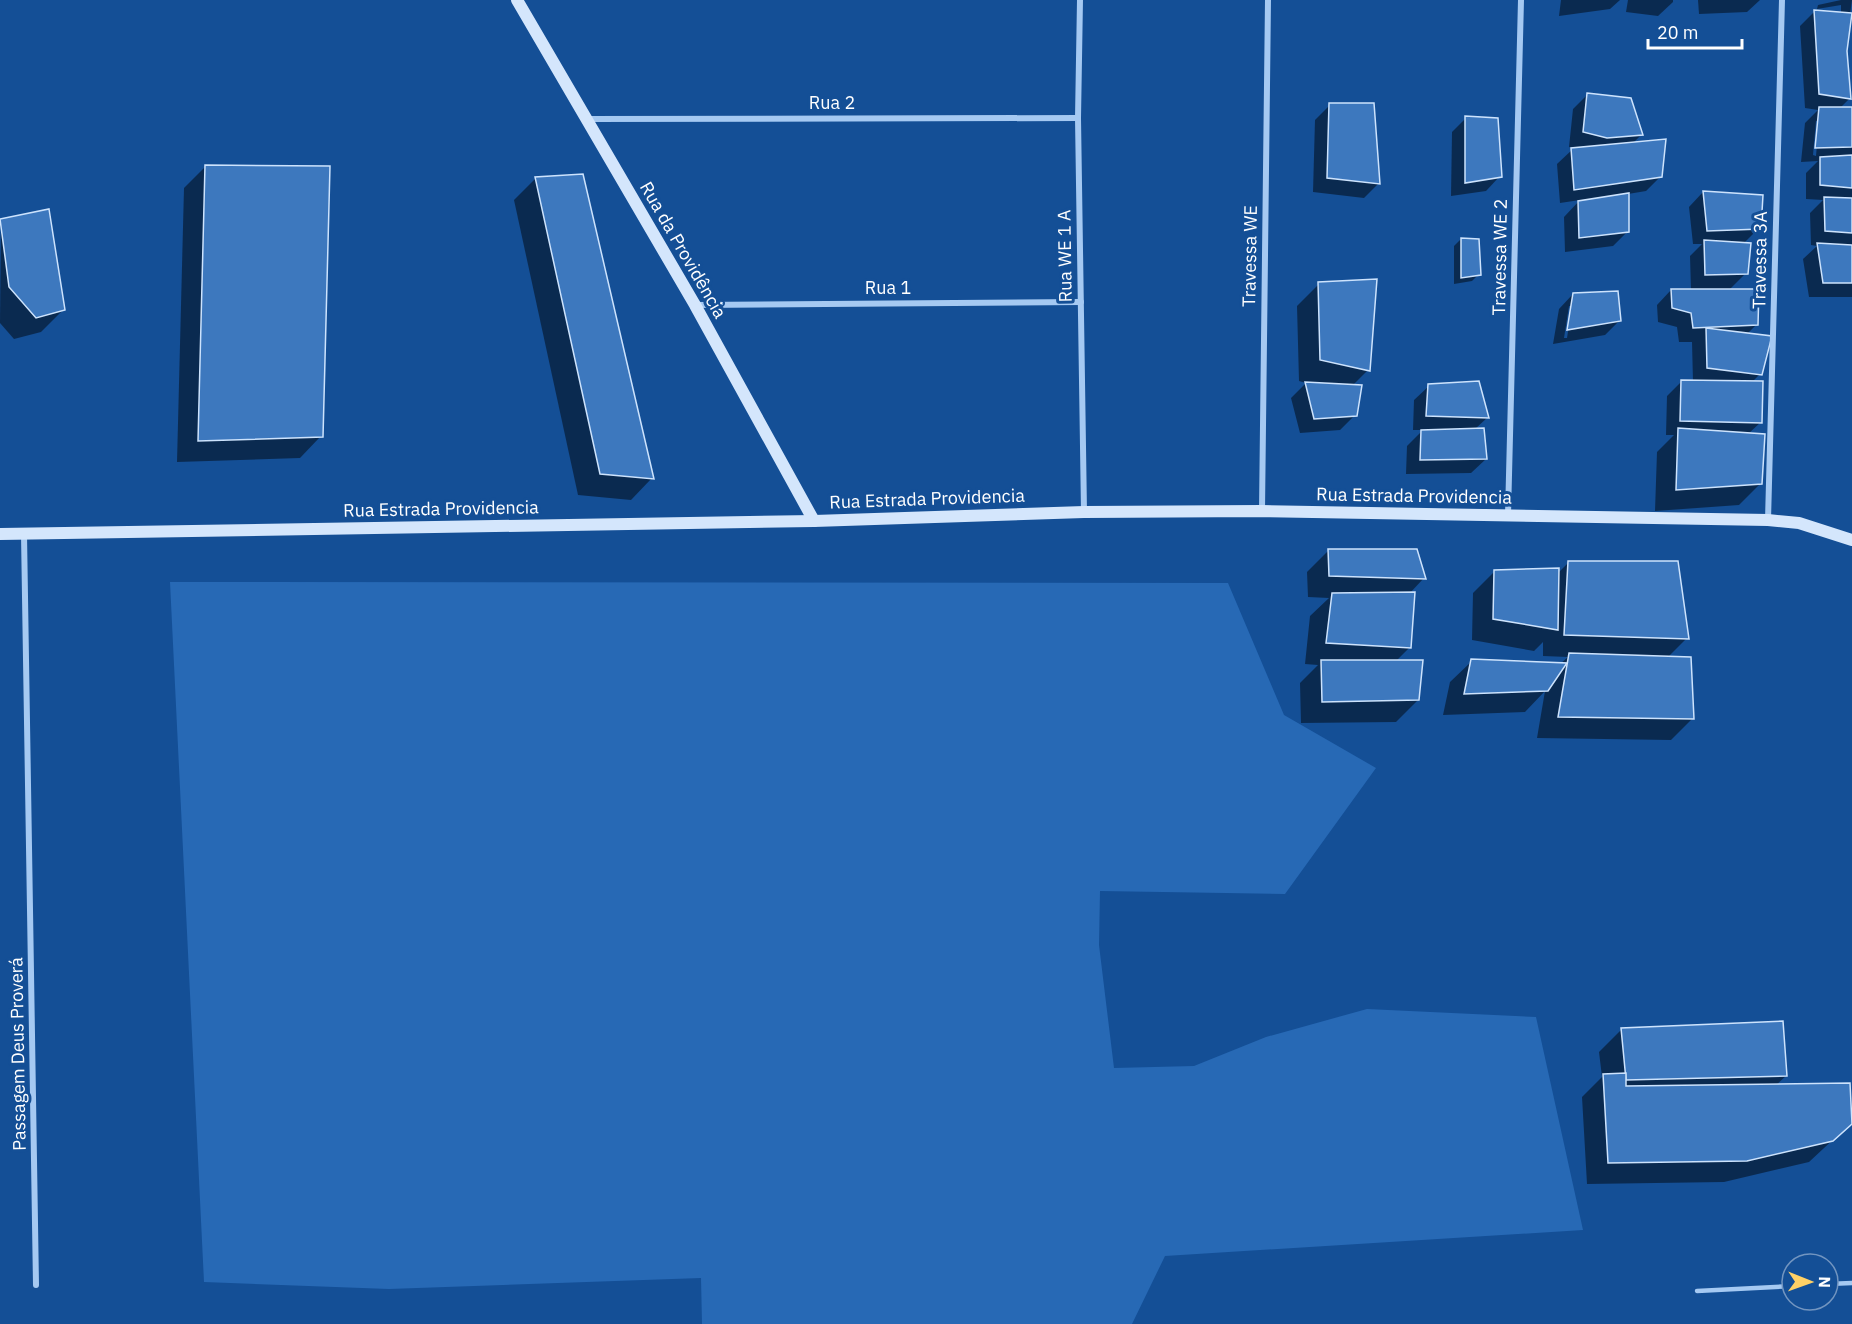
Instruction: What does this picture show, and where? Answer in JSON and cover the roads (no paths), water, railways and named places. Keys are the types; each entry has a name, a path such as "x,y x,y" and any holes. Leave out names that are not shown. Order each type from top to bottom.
{"main road":[{"name":"Rua da Providência","path":"517,0 695,305 814,521"},
{"name":"Rua Estrada Providencia","path":"0,534 814,521 1084,512 1262,511 1768,520 1799,523 1852,540"}],"street":[{"name":"Rua WE 1 A","path":"1080,0 1078,118 1084,512"},
{"name":"Travessa WE","path":"1262,511 1268,0"},
{"name":"Travessa WE 2","path":"1508,515 1521,0"},
{"name":"Travessa 3A","path":"1768,520 1782,0"},
{"name":"Rua 2","path":"586,119 1078,118"},
{"name":"Rua 1","path":"695,305 1081,302"},
{"name":"Passagem Deus Proverá","path":"24,534 36,1285"}],"lane":[{"path":"1697,1291 1780,1287"}]}
